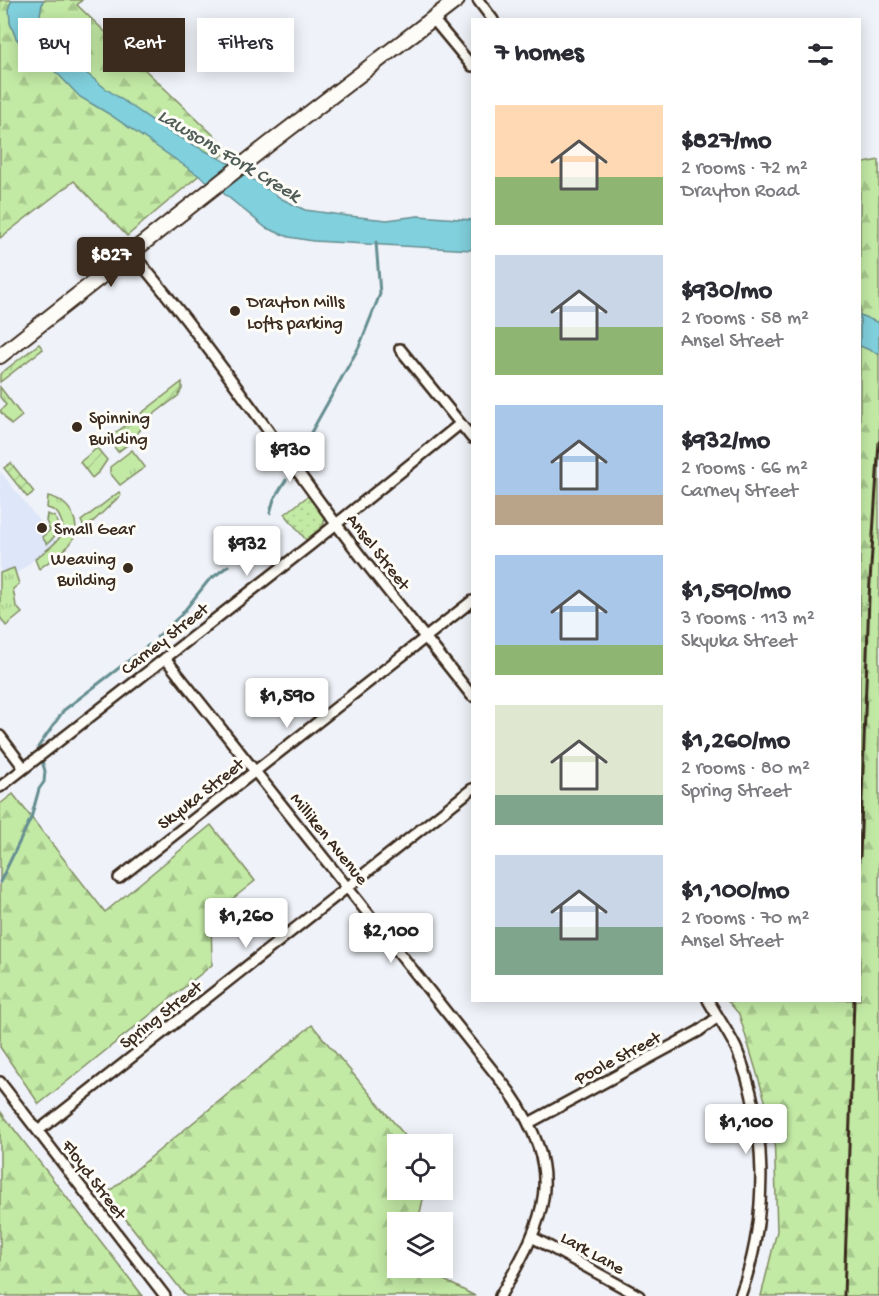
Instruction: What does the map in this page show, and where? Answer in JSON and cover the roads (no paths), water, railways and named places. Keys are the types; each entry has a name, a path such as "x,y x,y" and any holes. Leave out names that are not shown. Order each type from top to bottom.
{"main road":[{"path":"0,356 269,144 457,0"}],"street":[{"path":"478,0 492,18"},
{"path":"433,19 471,65"},
{"name":"Ansel Street","path":"131,252 249,405 336,524 471,695"},
{"path":"400,349 471,437"},
{"name":"Carney Street","path":"0,787 460,424"},
{"name":"Skyuka Street","path":"119,878 471,602"},
{"name":"Milliken Avenue","path":"165,658 509,1091 529,1123 544,1166 543,1203 532,1237 500,1296"},
{"path":"0,736 24,768"},
{"name":"Spring Street","path":"38,1131 471,790"},
{"path":"709,1002 735,1047 748,1085 756,1121 761,1168 758,1226 753,1255 740,1296"},
{"name":"Poole Street","path":"529,1123 699,1031 718,1017"},
{"name":"Floyd Street","path":"0,1082 165,1296"},
{"name":"Lark Lane","path":"532,1237 639,1296"}],"water":[{"path":"12,0 43,0 41,18 18,18 18,40 10,23 9,6"},
{"path":"55,72 85,72 168,131 232,165 282,199 305,210 387,220 418,216 471,220 471,250 313,241 289,237 266,228 217,188 109,114 80,97"},
{"path":"861,315 879,323 879,354 861,346"}],"waterway":[{"path":"300,452 359,347 380,294 376,242"},
{"path":"270,513 274,499 286,480"},
{"path":"157,637 181,615 208,581 228,566"},
{"path":"0,882 31,818 39,789 44,782 45,771 38,747 64,710 149,645"}],"railway":[{"path":"861,828 869,597 879,442"},
{"path":"844,1296 854,1002"}],"place":[{"name":"Drayton Mills Lofts parking","path":"235,311"},
{"name":"Spinning Building","path":"77,427"},
{"name":"Small Gear","path":"42,528"},
{"name":"Weaving Building","path":"128,568"}],"water label":[{"name":"Lawsons Fork Creek","path":"230,154"}]}
